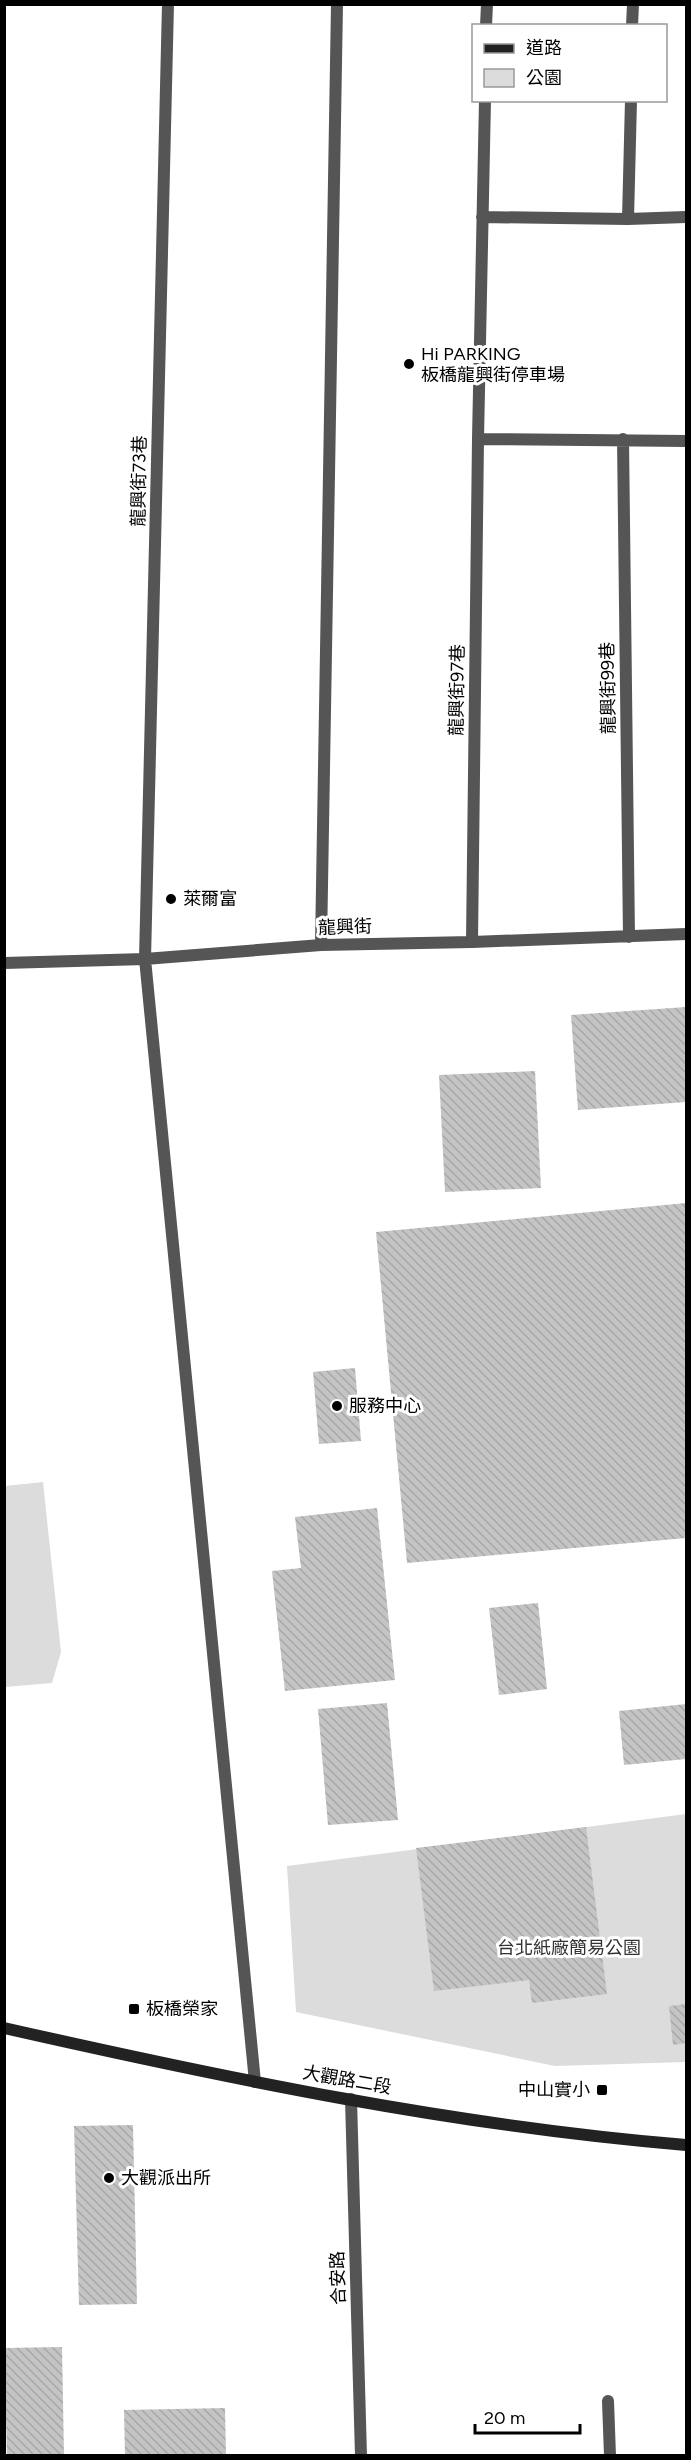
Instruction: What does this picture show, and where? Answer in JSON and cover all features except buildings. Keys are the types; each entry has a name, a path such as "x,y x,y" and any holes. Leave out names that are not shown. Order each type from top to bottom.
{"main road":[{"name":"大觀路二段","path":"4,2028 255,2082 351,2099 596,2138 687,2145"}],"street":[{"name":"龍興街73巷","path":"168,4 145,959 255,2082"},
{"path":"321,945 337,4"},
{"path":"486,24 487,4"},
{"path":"632,24 633,4"},
{"name":"龍興街97巷","path":"472,942 484,102"},
{"path":"628,219 631,102"},
{"path":"482,217 628,219 687,217"},
{"path":"478,439 687,441"},
{"name":"龍興街99巷","path":"623,439 629,937"},
{"name":"龍興街","path":"4,963 145,959 321,945 687,934"},
{"name":"合安路","path":"351,2099 361,2456"},
{"path":"608,2401 610,2456"}],"green space":[{"path":"43,1482 61,1652 52,1683 5,1687 5,1486"},
{"name":"台北紙廠簡易公園","path":"686,1814 686,2062 555,2066 296,2012 287,1866"}],"place":[{"name":"Hi PARKING 板橋龍興街停車場","path":"409,364"},
{"name":"萊爾富","path":"171,899"},
{"name":"服務中心","path":"337,1406"},
{"name":"板橋榮家","path":"134,2009"},
{"name":"中山實小","path":"602,2090"},
{"name":"大觀派出所","path":"109,2178"}]}
